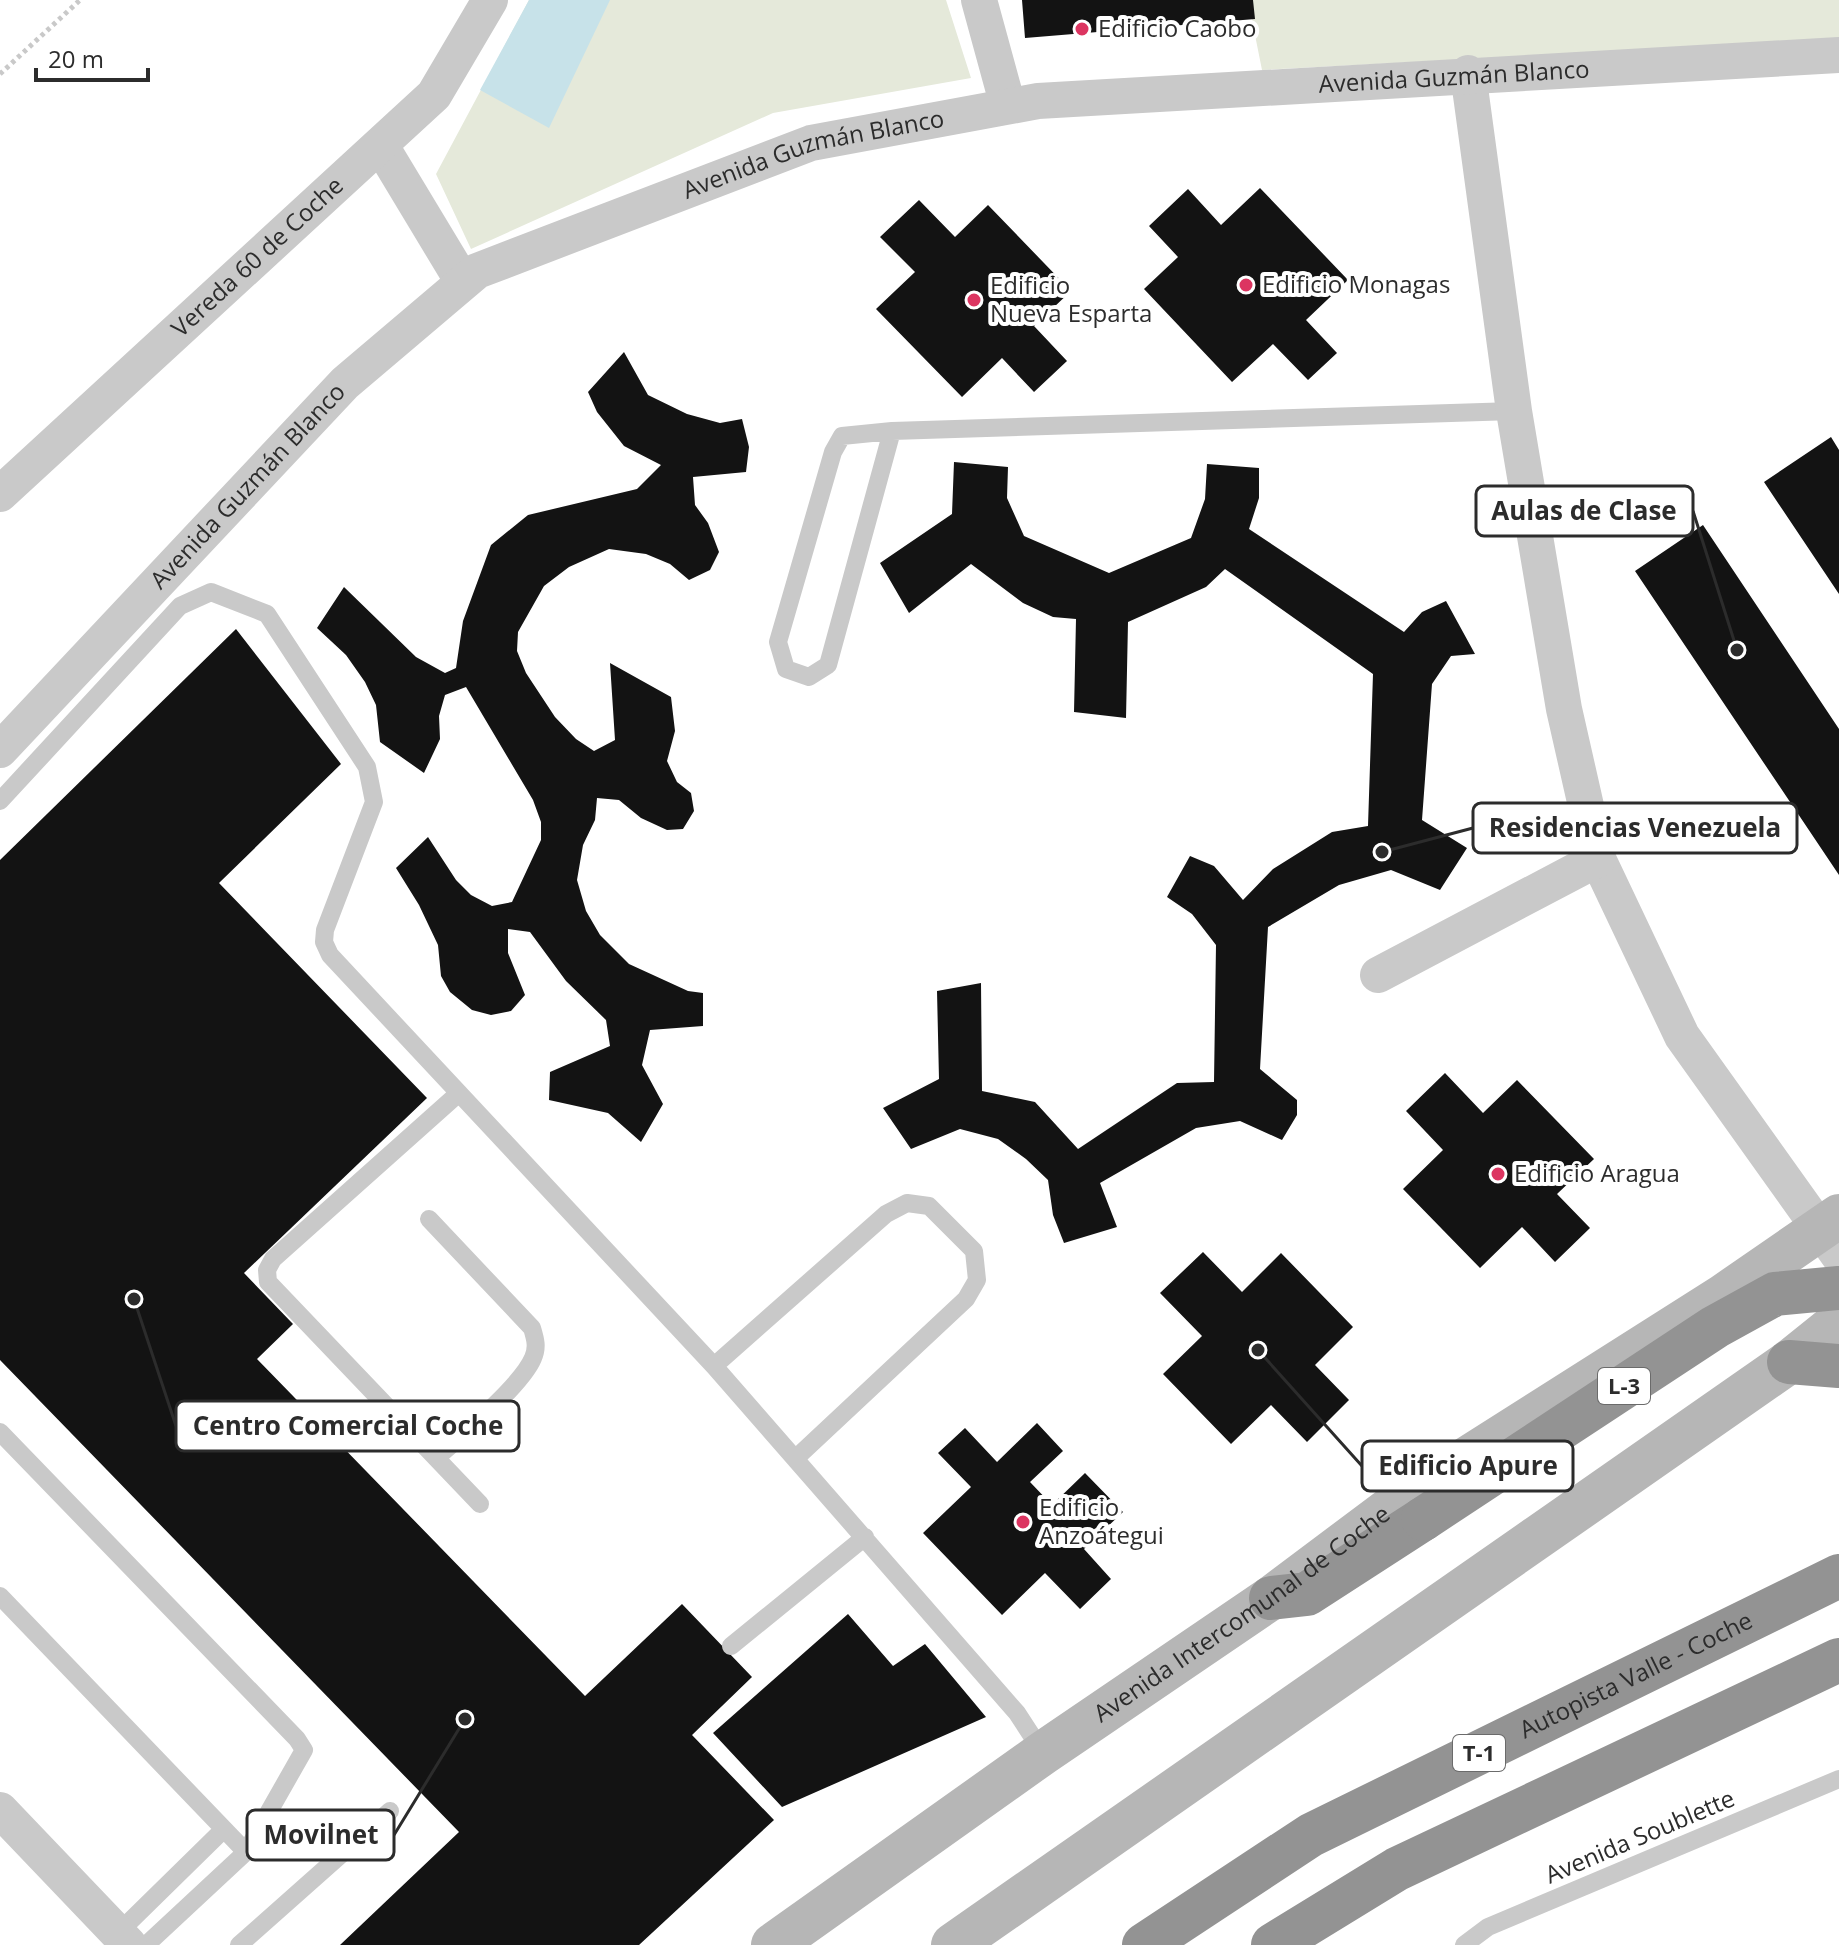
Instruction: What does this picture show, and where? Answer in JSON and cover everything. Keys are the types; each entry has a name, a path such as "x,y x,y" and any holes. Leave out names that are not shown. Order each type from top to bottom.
{"highway":[{"name":"L-3","path":"1271,1598 1307,1594 1715,1327 1775,1294 1839,1288"},
{"path":"1789,1362 1839,1366"},
{"name":"Autopista Valle - Coche","path":"1144,1945 1311,1835 1835,1575"},
{"path":"1273,1945 1397,1869 1839,1660"}],"main road":[{"name":"Avenida Intercomunal de Coche","path":"773,1945 1043,1753 1271,1598 1403,1499 1723,1296 1832,1234"},
{"path":"953,1945 1789,1362 1839,1322"}],"street":[{"name":"Vereda 60 de Coche","path":"0,494 434,95 490,0"},
{"path":"979,0 1008,106"},
{"name":"Avenida Guzmán Blanco","path":"0,750 345,383 477,271 811,143 1038,101 1468,73 1839,55"},
{"path":"1468,73 1514,411 1564,709 1598,859 1682,1036 1832,1234"},
{"path":"381,146 463,282"},
{"path":"1378,975 1598,859"},
{"path":"1,1814 132,1941"}],"lane":[{"path":"892,431 828,665 809,677 786,669 778,642 833,452 842,436 892,431 1514,411"},
{"path":"0,801 180,606 211,592 267,614 367,767 374,802 324,942 330,955 714,1366 1017,1713 1043,1753"},
{"path":"459,1093 273,1259 267,1270 268,1282 480,1504"},
{"path":"714,1366 886,1214 907,1203 929,1206 974,1251 977,1280 966,1299 796,1458"},
{"path":"429,1219 532,1328 537,1343 533,1360 498,1401 436,1458"},
{"path":"0,1432 297,1739 304,1750 301,1761 246,1852 132,1941"},
{"path":"731,1646 865,1537"},
{"path":"0,1596 246,1852"},
{"name":"Avenida Soublette","path":"1464,1945 1488,1927 1839,1779"},
{"path":"239,1945 390,1811"},
{"path":"132,1941 224,1829"}],"path":[{"path":"0,74 80,0"}],"shaded area":[{"path":"529,0 946,0 971,78 773,113 471,249 436,174"},
{"path":"1248,0 1839,0 1839,40 1262,70"}],"water":[{"path":"529,0 610,0 549,128 480,90"}],"building":[{"name":"Edificio Caobo","path":"1022,0 1253,0 1255,19 1025,38"},
{"name":"Edificio Monagas","path":"1260,188 1348,280 1306,320 1337,353 1308,380 1273,344 1232,382 1144,289 1178,257 1149,226 1188,189 1221,225"},
{"name":"Edificio Nueva Esparta","path":"919,200 955,237 988,205 1071,291 1034,326 1067,361 1034,392 1002,358 962,397 876,309 915,272 880,237"},
{"path":"624,352 648,395 687,414 720,423 742,419 749,447 746,472 693,477 695,505 708,523 719,552 710,570 689,580 670,564 646,554 609,549 569,567 544,586 518,632 517,651 526,673 555,717 576,739 594,751 615,740 610,663 671,697 675,731 667,761 677,782 691,793 694,811 683,829 667,830 641,818 619,800 597,798 595,820 583,845 577,880 586,911 600,935 629,964 688,991 703,993 703,1026 650,1030 642,1065 663,1104 641,1142 608,1113 549,1100 550,1072 610,1046 606,1020 566,981 530,932 508,929 508,953 525,995 511,1011 491,1015 472,1010 450,992 441,976 438,945 419,905 396,868 428,837 456,880 471,895 492,906 512,902 541,840 541,822 533,800 466,687 445,695 439,716 440,739 424,773 380,742 376,705 365,682 346,655 317,628 344,587 416,657 445,673 456,668 463,621 491,545 528,515 637,489 661,465 624,446 597,412 588,392"},
{"path":"1831,437 1839,450 1839,594 1764,482"},
{"path":"954,462 1008,467 1007,498 1024,536 1109,573 1191,538 1205,499 1207,464 1259,468 1259,498 1249,529 1404,632 1422,612 1446,601 1475,654 1451,656 1432,684 1422,820 1467,848 1440,890 1391,870 1339,885 1268,927 1260,1069 1297,1100 1297,1115 1282,1140 1240,1121 1196,1128 1100,1183 1117,1227 1064,1243 1053,1215 1048,1180 1026,1159 998,1139 960,1129 911,1149 883,1108 939,1079 937,991 981,983 982,1091 1035,1102 1078,1149 1177,1083 1214,1082 1216,945 1192,914 1167,897 1190,856 1214,866 1243,900 1273,869 1332,832 1368,826 1373,674 1225,569 1206,587 1128,622 1126,718 1074,712 1076,619 1053,617 1023,603 971,564 909,613 880,563 952,514"},
{"path":"1703,525 1839,729 1839,875 1635,571"},
{"path":"236,629 341,764 219,883 427,1098 244,1273 293,1324 257,1359 585,1696 682,1604 752,1677 692,1735 774,1820 639,1945 340,1945 459,1832 0,1360 0,860"},
{"name":"Edificio Aragua","path":"1445,1073 1483,1113 1517,1080 1594,1159 1557,1194 1590,1228 1555,1262 1522,1227 1480,1268 1403,1189 1443,1150 1406,1111"},
{"path":"1203,1252 1242,1292 1281,1253 1353,1327 1315,1365 1349,1400 1307,1442 1271,1405 1231,1444 1163,1374 1202,1336 1160,1293"},
{"name":"Edificio Anzoátegui","path":"1037,1423 1063,1451 1030,1482 1052,1505 1085,1473 1123,1512 1084,1549 1111,1579 1080,1609 1045,1573 1002,1615 923,1533 971,1487 938,1453 965,1428 997,1462"},
{"path":"848,1614 893,1666 925,1644 986,1717 782,1807 713,1733"}],"place":[{"name":"Edificio Caobo","path":"1082,29"},
{"name":"Edificio Monagas","path":"1246,285"},
{"name":"Edificio Nueva Esparta","path":"974,300"},
{"name":"Aulas de Clase","path":"1737,650"},
{"name":"Residencias Venezuela","path":"1382,852"},
{"name":"Edificio Aragua","path":"1498,1174"},
{"name":"Centro Comercial Coche","path":"134,1299"},
{"name":"Edificio Apure","path":"1258,1350"},
{"name":"Edificio Anzoátegui","path":"1023,1522"},
{"name":"Movilnet","path":"465,1719"}]}
